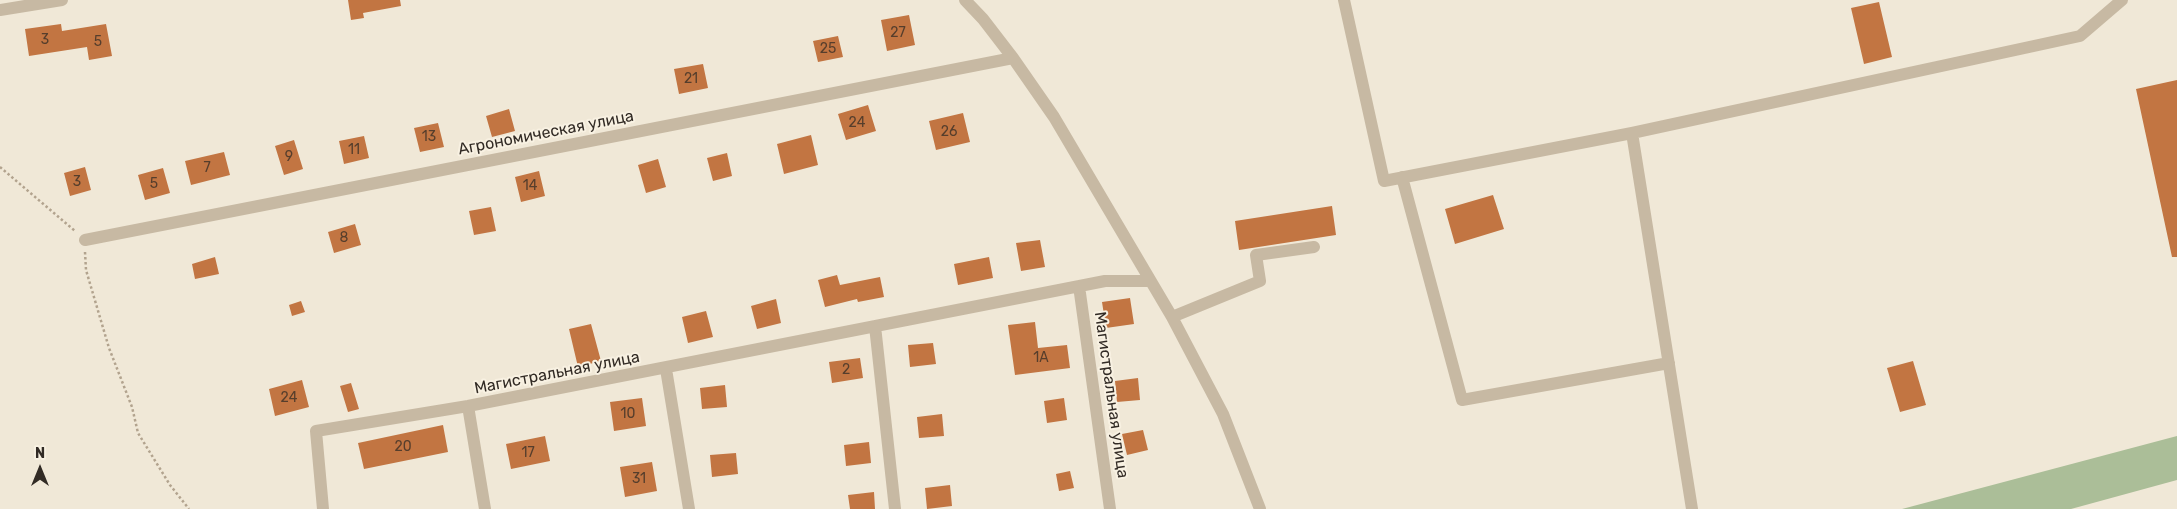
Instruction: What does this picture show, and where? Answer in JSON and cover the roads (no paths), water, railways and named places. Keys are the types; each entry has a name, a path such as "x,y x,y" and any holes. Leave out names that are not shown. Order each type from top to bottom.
{"street":[{"path":"0,10 62,0"},
{"path":"965,0 1014,58 1054,117 1172,317 1223,414 1260,509"},
{"path":"1344,0 1384,181 1632,133 2080,36 2122,0"},
{"name":"Агрономическая улица","path":"85,240 1014,58"},
{"path":"1632,133 1692,509"},
{"path":"1402,177 1462,400 1669,363"},
{"path":"1172,317 1260,281 1256,255 1314,247"},
{"name":"Магистральная улица","path":"485,509 468,406 1079,286 1105,282 1150,281"},
{"name":"Магистральная улица","path":"1079,286 1110,509"},
{"path":"874,326 894,509"},
{"path":"666,368 689,509"},
{"path":"323,509 316,431 468,406"}]}
